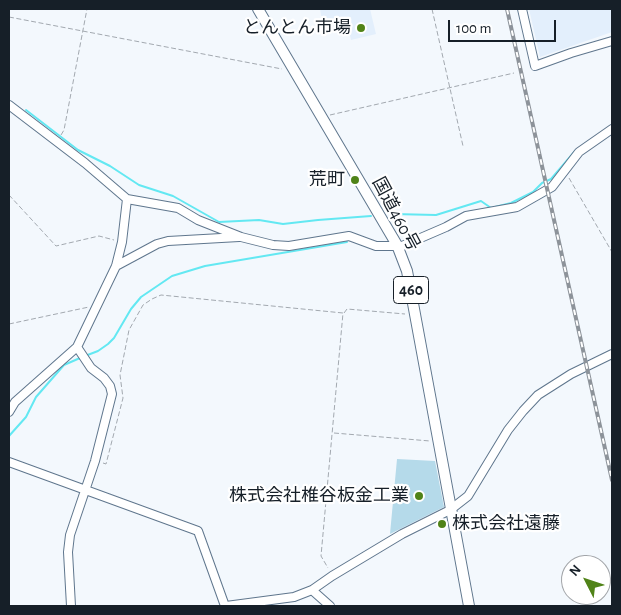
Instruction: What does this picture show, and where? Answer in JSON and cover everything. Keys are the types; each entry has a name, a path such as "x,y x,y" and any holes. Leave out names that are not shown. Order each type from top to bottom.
{"highway":[{"name":"国道460号","path":"258,9 397,245 407,271 469,606"}],"street":[{"path":"522,9 535,66 571,53 612,42"},
{"path":"9,105 85,163 127,199 178,208 198,220 241,237 273,245 289,246 349,236 376,246 402,246 466,216 517,207 552,187 579,152 612,128"},
{"path":"9,412 15,402 77,347 116,266 122,242 127,199"},
{"path":"116,266 157,244 168,241 241,237"},
{"path":"71,606 68,552 70,535 95,461 112,394 110,386 104,378 91,368 77,347"},
{"path":"9,462 198,531 225,606 294,597 312,590 402,534 450,510 468,496 508,430 538,394 571,374 612,354"},
{"path":"312,590 330,606"}],"path":[{"path":"57,142 64,130 87,9"},
{"path":"432,9 464,146"},
{"path":"9,17 295,71"},
{"path":"322,116 514,73"},
{"path":"564,170 612,252"},
{"path":"9,195 56,246 99,236 122,242"},
{"path":"95,461 106,464 122,398 120,375 129,330 143,305 152,299 161,296 343,314"},
{"path":"9,324 98,305"},
{"path":"332,576 322,556 343,314 346,309 415,314"},
{"path":"334,433 438,442"}],"shaded area":[{"name":"とんとん市場","path":"320,9 370,9 376,34 351,40 346,18 322,21"},
{"path":"529,9 612,9 612,32 540,57"}],"building":[{"name":"株式会社椎谷板金工業","path":"397,459 435,461 444,507 390,534"}],"waterway":[{"path":"26,110 78,150 110,166 139,185 173,196 219,222 259,220 283,224 371,216"},
{"path":"393,214 436,215 481,201 491,208 511,203 533,192 542,183 551,179 576,150"},
{"path":"85,356 98,351 108,344 141,297 172,276 205,266 347,242"},
{"path":"9,436 26,417 36,397 64,365 80,358"}],"railway":[{"path":"507,9 612,480"}],"place":[{"name":"とんとん市場","path":"361,28"},
{"name":"荒町","path":"355,180"},
{"name":"株式会社椎谷板金工業","path":"419,496"},
{"name":"株式会社遠藤","path":"442,524"}]}
